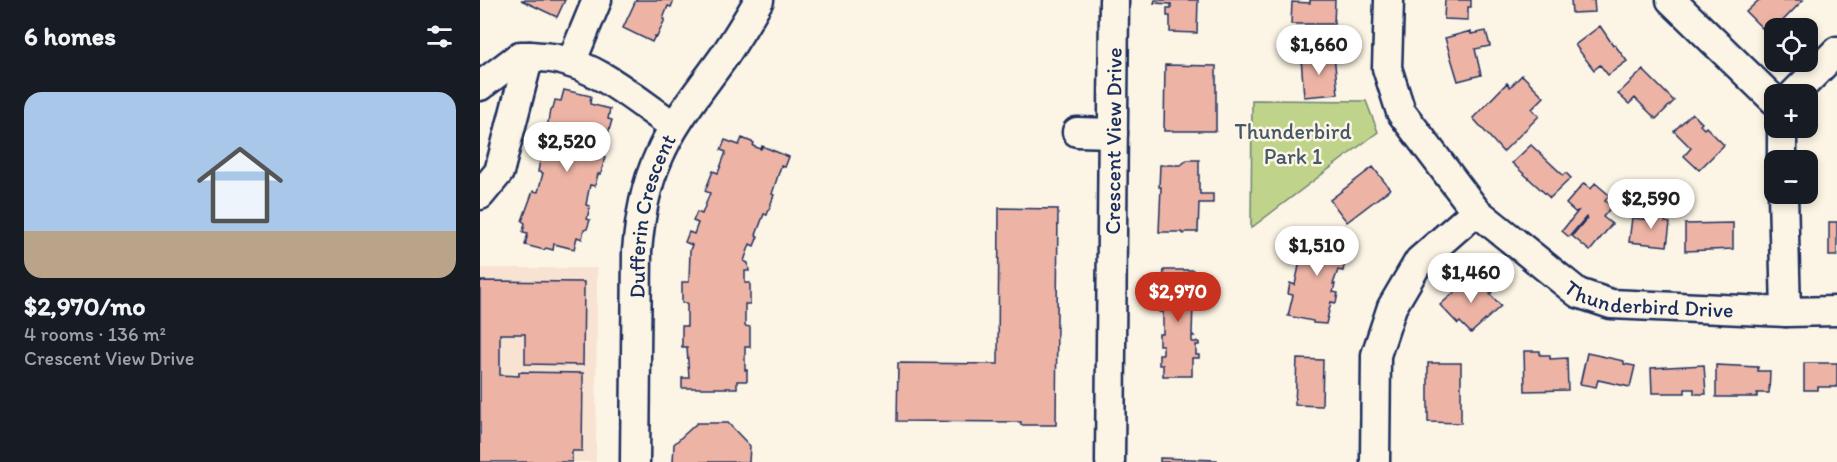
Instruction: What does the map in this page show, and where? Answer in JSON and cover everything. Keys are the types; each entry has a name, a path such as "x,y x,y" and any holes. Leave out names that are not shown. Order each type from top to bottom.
{"street":[{"path":"571,63 597,0"},
{"name":"Dufferin Crescent","path":"635,462 636,278 644,201 652,172 674,126 724,56 759,0"},
{"name":"Crescent View Drive","path":"1110,462 1114,0"},
{"name":"Thunderbird Drive","path":"1389,0 1387,68 1401,112 1476,211 1578,293 1611,304 1786,312 1837,311"},
{"path":"1671,0 1764,90"},
{"path":"1804,84 1837,51"},
{"path":"480,86 520,56 557,59 571,63 604,79 674,126"},
{"path":"480,195 499,172 529,56"},
{"path":"1077,132 1113,133"},
{"path":"1783,204 1786,312"},
{"path":"1375,462 1376,355 1392,307 1419,261 1476,211"}],"shaded area":[{"path":"480,268 597,268 596,462 480,462"}],"green space":[{"name":"Thunderbird Park 1","path":"1252,100 1366,101 1378,132 1251,228"}],"building":[{"path":"521,0 565,0 557,17"},
{"path":"636,0 674,0 671,7 668,6 657,37 655,36 652,42 623,28"},
{"path":"1155,0 1198,0 1197,33 1170,32 1170,16 1167,16 1167,8 1171,8 1171,4 1154,3"},
{"path":"1310,0 1335,0 1334,24 1291,24 1292,2 1310,3"},
{"path":"1445,0 1471,0 1471,7 1468,7 1468,20 1444,19"},
{"path":"1571,0 1594,0 1595,12 1572,13"},
{"path":"1759,0 1803,0 1786,18 1764,18 1764,30 1746,12"},
{"path":"1600,26 1627,61 1608,75 1600,65 1594,70 1575,45"},
{"path":"1471,31 1471,34 1486,31 1490,46 1475,49 1481,75 1458,81 1445,38"},
{"path":"1334,55 1338,94 1304,97 1301,58"},
{"path":"1165,65 1216,66 1216,131 1164,131"},
{"path":"1643,70 1674,101 1656,119 1635,98 1629,104 1618,94"},
{"path":"1522,75 1544,97 1532,109 1539,116 1503,152 1473,118 1507,83 1510,87"},
{"path":"564,90 591,96 590,104 610,109 608,119 612,120 608,134 603,132 601,142 606,143 603,155 605,157 595,186 590,185 586,205 590,206 587,219 590,220 582,239 577,237 574,249 554,244 553,250 546,248 544,250 525,245 528,233 523,232 525,223 522,221 533,191 538,192 543,173 538,172 540,151 548,152 551,142 545,141 550,110 553,109 555,100 561,101"},
{"path":"1692,113 1702,123 1700,125 1704,129 1706,127 1724,145 1699,170 1684,156 1691,148 1674,131"},
{"path":"742,138 754,143 753,146 761,149 762,146 789,157 785,167 781,166 767,215 764,214 754,246 750,244 744,261 748,263 749,271 745,271 745,283 750,283 750,304 745,304 745,326 750,327 750,347 745,347 747,381 737,381 737,388 682,388 682,378 689,378 687,347 682,347 682,326 687,326 687,303 682,303 682,282 689,282 692,245 685,242 689,232 694,234 698,223 693,221 697,212 702,214 710,193 705,191 713,171 718,173 726,152 721,150 725,140 739,145"},
{"path":"1531,145 1563,175 1566,173 1571,178 1550,198 1512,163"},
{"path":"1187,160 1199,160 1200,194 1213,194 1213,203 1199,203 1198,232 1184,234 1159,232 1160,165 1181,165"},
{"path":"1373,167 1390,189 1347,222 1330,200"},
{"path":"1584,183 1591,189 1595,183 1609,195 1605,201 1612,206 1603,217 1612,224 1590,251 1572,236 1586,217 1569,237 1562,231 1578,211 1575,212 1566,204"},
{"path":"999,208 1058,209 1056,425 1021,425 1021,422 897,421 898,363 998,364"},
{"path":"1652,211 1666,213 1665,222 1670,223 1667,246 1629,242 1632,218 1651,220"},
{"path":"1829,222 1837,222 1837,256 1829,256"},
{"path":"1733,223 1733,249 1685,251 1685,224"},
{"path":"1308,229 1345,237 1340,259 1345,261 1343,271 1338,270 1333,284 1335,284 1333,292 1338,293 1336,303 1331,302 1326,324 1288,316 1293,295 1288,294 1290,283 1295,285 1300,261 1295,260 1298,250 1303,251"},
{"path":"1164,270 1193,270 1193,289 1199,289 1196,302 1199,302 1199,305 1193,305 1192,334 1194,336 1192,336 1192,342 1199,342 1199,345 1196,345 1196,355 1199,355 1199,358 1192,358 1192,376 1163,376 1163,365 1159,365 1159,354 1163,354 1163,345 1159,345 1159,334 1163,334 1163,312 1159,312 1159,301 1163,301 1163,292 1159,292 1159,281 1163,281"},
{"path":"1475,274 1492,292 1490,294 1501,306 1471,333 1460,322 1458,324 1440,305"},
{"path":"480,281 584,282 583,365 525,364 525,334 500,334 500,375 519,376 519,372 583,373 582,451 572,451 572,462 480,462"},
{"path":"1524,351 1540,351 1540,355 1550,355 1550,359 1567,358 1568,390 1525,391"},
{"path":"1587,353 1624,361 1624,364 1635,366 1630,387 1598,380 1596,387 1580,384"},
{"path":"1297,359 1323,360 1322,406 1295,405"},
{"path":"1428,363 1461,363 1461,423 1428,422"},
{"path":"1804,363 1837,363 1837,387 1804,390"},
{"path":"1704,365 1706,394 1694,394 1694,389 1685,389 1685,393 1652,393 1651,368"},
{"path":"1716,365 1758,367 1758,371 1770,371 1769,393 1757,393 1757,397 1716,397"},
{"path":"697,423 728,423 750,446 749,462 673,462 674,444"},
{"path":"1160,458 1217,460 1217,462 1160,462"}]}
